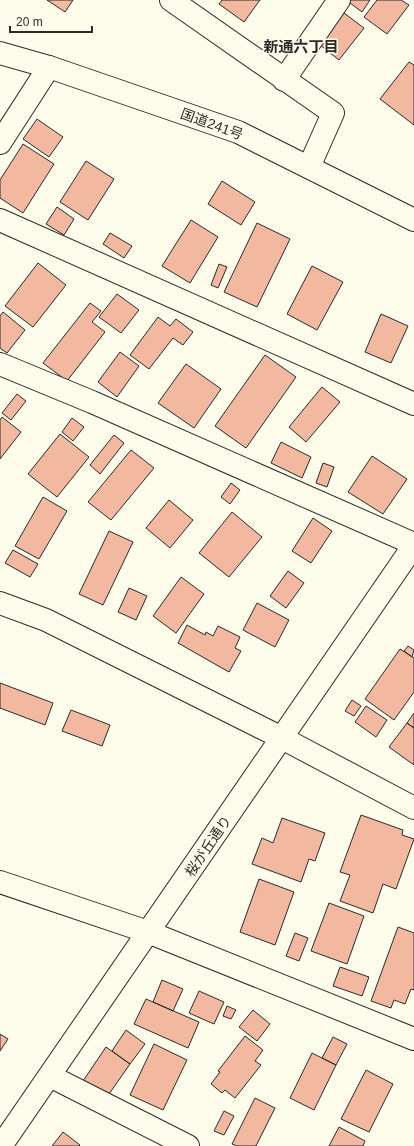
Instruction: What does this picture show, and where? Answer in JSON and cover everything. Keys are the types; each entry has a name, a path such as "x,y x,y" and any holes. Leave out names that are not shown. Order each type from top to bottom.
{"main road":[{"path":"171,0 333,113 309,167"},
{"path":"284,80 340,0"},
{"name":"国道241号","path":"0,53 49,67 238,132 414,220"},
{"path":"0,142 49,67"},
{"path":"0,220 414,404"},
{"path":"0,364 92,402 414,544"},
{"name":"桜が丘通り","path":"1,1146 414,544"},
{"path":"0,603 46,620 282,738 414,808"},
{"path":"0,882 148,932 414,1038"},
{"path":"50,1076 188,1146"}],"building":[{"path":"47,0 73,0 65,12"},
{"path":"222,0 260,0 244,22 219,4"},
{"path":"346,0 370,0 362,12"},
{"path":"377,0 401,0 409,5 387,34 364,17"},
{"path":"344,13 364,28 339,60 320,45"},
{"path":"409,62 414,65 414,125 380,99"},
{"path":"37,119 63,137 49,157 23,139"},
{"path":"23,144 54,164 23,213 0,198 0,180"},
{"path":"86,161 114,179 88,220 60,202"},
{"path":"222,181 255,202 241,225 208,204"},
{"path":"57,207 74,219 64,235 46,224"},
{"path":"191,220 218,237 190,283 162,266"},
{"path":"257,223 290,239 257,307 224,292"},
{"path":"110,233 132,246 124,258 103,244"},
{"path":"38,263 66,285 33,327 5,306"},
{"path":"219,264 227,267 218,288 211,285"},
{"path":"312,266 343,282 317,330 287,314"},
{"path":"117,294 139,310 121,333 99,317"},
{"path":"90,303 101,311 92,322 105,332 67,381 43,363"},
{"path":"3,312 25,330 7,353 0,348 0,316"},
{"path":"381,314 408,326 391,363 365,352"},
{"path":"158,317 170,326 176,319 193,332 183,345 173,338 149,369 130,355"},
{"path":"120,352 139,366 117,397 98,382"},
{"path":"265,355 296,377 246,448 215,426"},
{"path":"186,364 221,389 194,428 158,403"},
{"path":"322,387 340,402 306,442 289,427"},
{"path":"17,394 26,401 11,420 2,413"},
{"path":"2,417 21,432 0,459 0,420"},
{"path":"72,418 84,427 73,441 62,432"},
{"path":"60,434 89,457 57,497 28,474"},
{"path":"114,435 124,443 100,474 90,465"},
{"path":"281,442 311,457 302,478 271,463"},
{"path":"131,450 154,468 111,520 88,502"},
{"path":"372,456 407,479 383,514 348,492"},
{"path":"323,463 334,467 327,487 316,483"},
{"path":"231,483 240,490 230,504 221,497"},
{"path":"43,497 67,511 39,559 15,546"},
{"path":"169,500 193,520 170,548 146,528"},
{"path":"232,512 262,537 229,577 199,553"},
{"path":"313,518 332,531 311,563 292,551"},
{"path":"109,531 133,542 103,605 79,594"},
{"path":"13,550 38,564 30,577 5,563"},
{"path":"288,571 304,583 286,608 270,596"},
{"path":"181,577 204,594 176,633 153,616"},
{"path":"129,588 147,596 136,620 118,612"},
{"path":"257,603 289,620 275,647 243,630"},
{"path":"187,625 205,635 206,632 213,636 218,626 240,637 235,648 241,651 229,672 178,643"},
{"path":"408,646 414,650 412,657 404,651"},
{"path":"400,649 414,658 414,692 394,720 365,699"},
{"path":"0,683 53,703 45,725 0,708"},
{"path":"352,700 361,706 354,716 345,711"},
{"path":"366,706 387,720 376,737 355,722"},
{"path":"71,710 110,725 102,746 62,731"},
{"path":"414,713 414,728 407,723"},
{"path":"407,723 414,728 414,765 389,747"},
{"path":"361,815 403,830 402,835 414,839 396,889 383,884 373,913 340,901 350,875 340,872"},
{"path":"282,818 325,833 315,861 309,859 301,882 252,864 262,838 273,843"},
{"path":"259,879 294,892 275,945 240,932"},
{"path":"329,903 364,916 347,964 311,951"},
{"path":"398,927 414,933 414,990 411,989 405,1004 394,1000 391,1008 371,1001"},
{"path":"295,933 308,938 299,961 286,956"},
{"path":"340,967 369,977 362,996 333,986"},
{"path":"162,980 183,989 173,1011 153,1002"},
{"path":"199,991 224,1002 214,1024 189,1013"},
{"path":"146,999 199,1022 188,1048 134,1024"},
{"path":"227,1006 236,1010 231,1019 223,1016"},
{"path":"253,1010 270,1024 257,1041 239,1027"},
{"path":"126,1030 145,1044 130,1064 112,1051"},
{"path":"0,1034 8,1039 0,1051"},
{"path":"245,1036 263,1050 255,1061 261,1065 235,1098 225,1090 222,1093 211,1084 220,1072 218,1071"},
{"path":"333,1037 347,1044 336,1065 322,1058"},
{"path":"154,1044 187,1060 163,1110 130,1095"},
{"path":"106,1047 130,1064 107,1097 83,1081"},
{"path":"312,1053 336,1065 314,1110 290,1098"},
{"path":"366,1070 393,1084 369,1132 341,1119"},
{"path":"255,1098 275,1108 256,1146 237,1146 232,1144"},
{"path":"224,1111 234,1116 224,1135 214,1131"},
{"path":"339,1127 365,1141 363,1146 329,1146"},
{"path":"63,1132 80,1145 52,1146"}],"district":[{"name":"新通六丁目","path":"301,46"}]}
